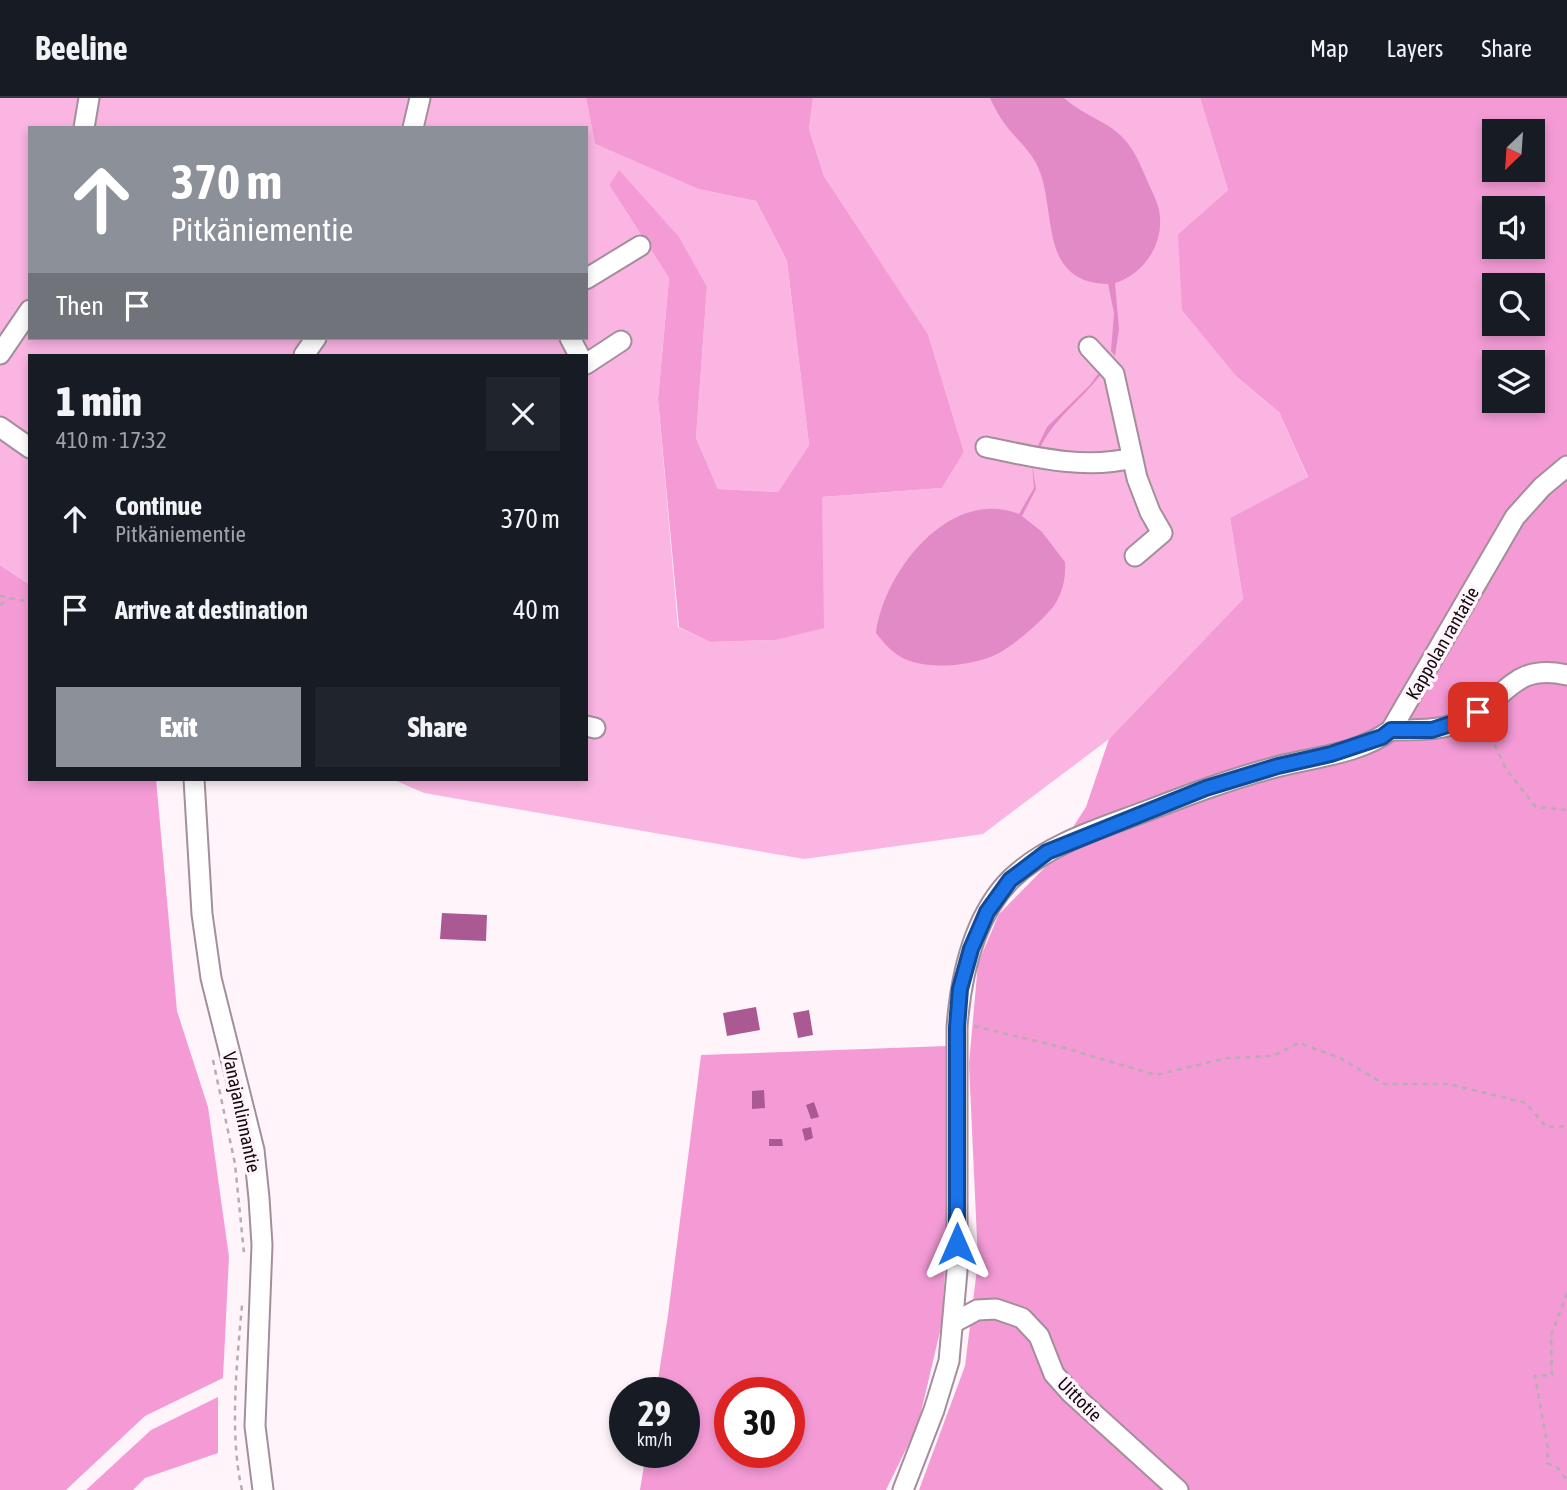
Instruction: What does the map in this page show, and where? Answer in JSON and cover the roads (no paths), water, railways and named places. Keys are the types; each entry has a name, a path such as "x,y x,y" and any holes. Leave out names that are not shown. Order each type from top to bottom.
{"street":[{"path":"84,126 89,98"},
{"path":"413,126 420,98"},
{"path":"588,278 640,246"},
{"path":"0,354 28,313"},
{"path":"588,363 621,341"},
{"path":"1089,347 1114,374 1137,478 1145,501 1162,533 1135,556"},
{"path":"0,426 28,447"},
{"path":"986,447 1036,457 1109,464 1132,458"},
{"name":"Kappolan rantatie","path":"1391,730 1515,517 1542,487 1567,466"},
{"path":"903,1490 934,1410 949,1361 957,1271 957,1022 960,989 971,949 987,912 1010,880 1047,852 1206,788 1278,766 1341,751 1382,737 1391,730 1432,730 1469,718 1508,685 1528,674 1557,672 1567,675"},
{"name":"Vanajanlinnantie","path":"194,781 202,914 211,978 254,1150 259,1198 262,1245 255,1426 263,1490"},
{"name":"Uittotie","path":"953,1324 977,1310 996,1308 1022,1318 1039,1336 1054,1374 1071,1393 1178,1490"}]}
